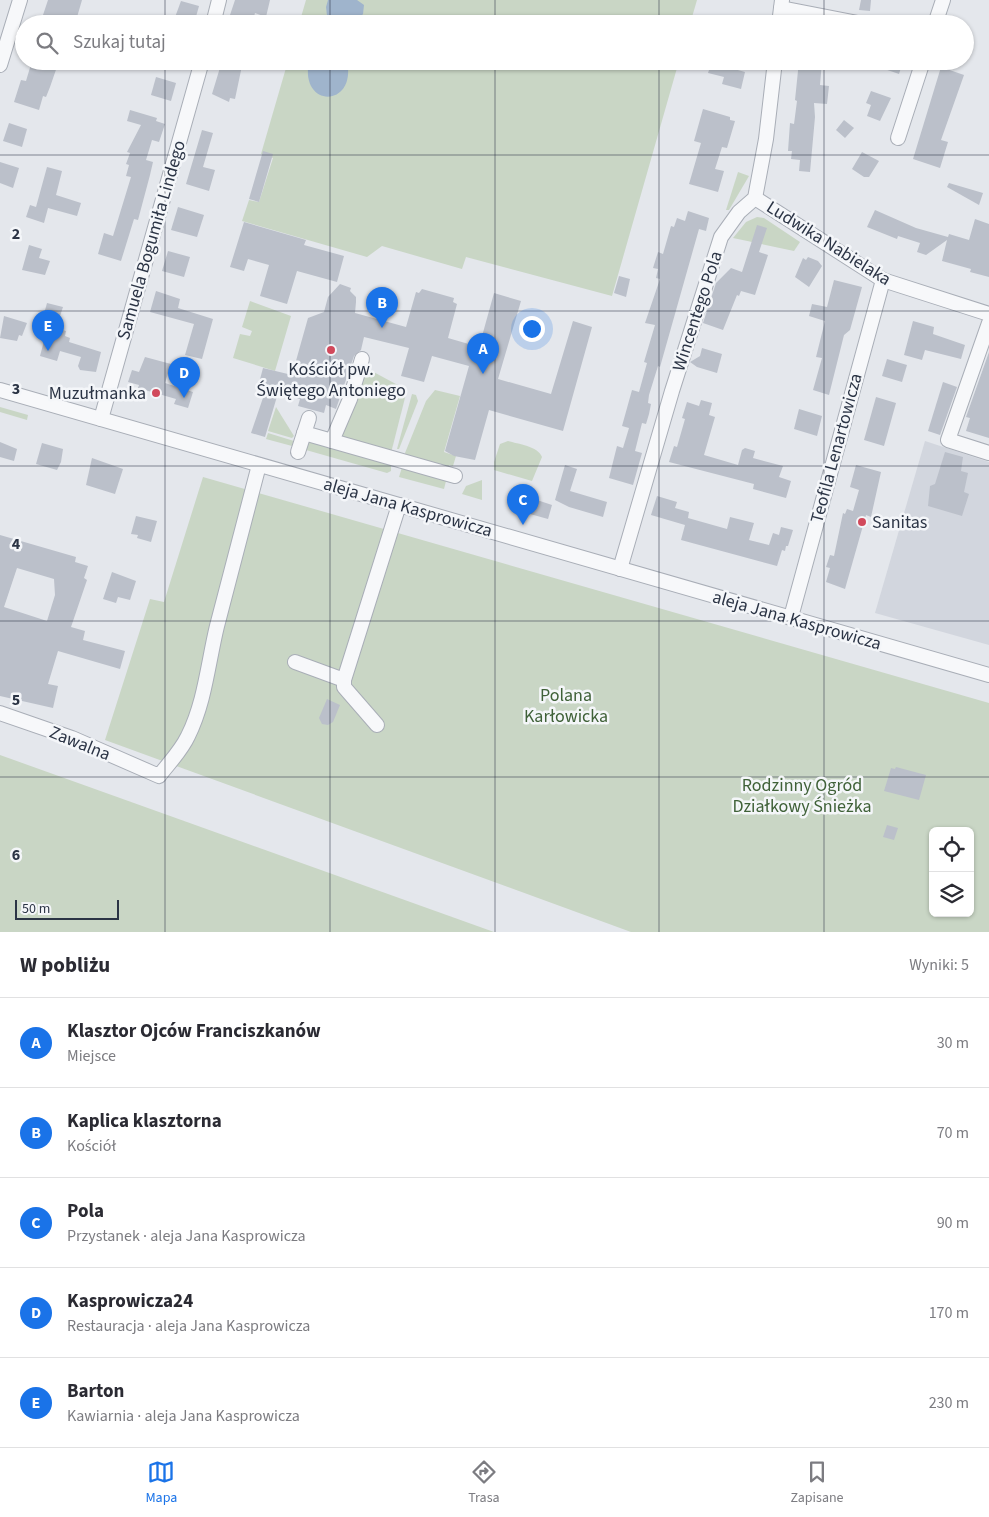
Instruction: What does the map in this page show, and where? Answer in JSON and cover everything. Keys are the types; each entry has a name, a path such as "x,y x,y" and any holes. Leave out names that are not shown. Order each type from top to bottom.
{"street":[{"path":"15,15 20,0"},
{"path":"216,15 220,0"},
{"path":"938,15 943,0"},
{"path":"782,4 827,15"},
{"path":"0,65 15,16"},
{"name":"Samuela Bogumiła Lindego","path":"101,419 199,70"},
{"path":"755,198 766,139 774,70"},
{"path":"898,138 920,70"},
{"name":"Ludwika Nabielaka","path":"755,198 883,280 989,314"},
{"name":"Wincentego Pola","path":"620,569 672,391 720,237 739,212 755,198"},
{"name":"Teofila Lenartowicza","path":"791,617 883,280"},
{"path":"989,322 948,440 989,453"},
{"path":"332,441 350,399 362,359"},
{"name":"aleja Jana Kasprowicza","path":"0,390 989,675"},
{"path":"298,452 309,418"},
{"path":"304,433 455,476"},
{"name":"Zawalna","path":"0,714 72,738 159,776 188,736 200,704 216,628 236,559 259,465"},
{"path":"377,725 344,687 344,680 399,505"},
{"path":"294,662 344,680"}],"shaded area":[{"path":"925,441 989,462 989,645 875,613"}],"green space":[{"path":"306,0 697,0 693,15 302,15"},
{"path":"285,70 676,70 612,296 466,257 462,269 382,246 367,257 242,221 249,200 259,202 273,158 261,154"},
{"path":"738,172 749,176 729,210 726,210"},
{"path":"757,217 764,218 800,242 794,251 733,238 746,222"},
{"path":"250,301 291,316 275,371 233,358 240,334 250,336 252,331 242,327"},
{"path":"368,369 407,390 391,453 339,437"},
{"path":"435,390 460,396 444,452 456,456 453,466 449,465 447,470 406,456 405,453 426,401"},
{"path":"412,394 416,395 418,401 399,449 397,449"},
{"path":"0,407 28,415 27,420 0,412"},
{"path":"276,407 294,436 292,438 268,431"},
{"path":"268,433 294,441 292,446 266,439"},
{"path":"309,438 391,462 391,471 387,473 306,450"},
{"path":"508,441 527,446 540,453 542,457 532,481 494,470 494,462 500,444"},
{"path":"403,464 447,477 444,489 399,477"},
{"path":"203,477 989,703 989,932 631,932 105,740 150,599 164,602"},
{"path":"482,480 482,500 462,494 466,486"},
{"path":"0,755 494,932 0,932"}],"water":[{"path":"328,0 357,0 364,5 362,15 327,15 326,7"},
{"path":"308,70 348,70 348,76 344,88 337,94 328,97 319,94 312,88 308,77"}],"building":[{"path":"48,0 82,0 78,15 43,15"},
{"path":"235,0 270,0 266,15 255,13 254,15 230,15"},
{"path":"861,0 871,0 870,11 859,10"},
{"path":"181,1 199,6 196,15 176,15"},
{"path":"29,70 56,70 46,97 43,96 39,110 14,102 21,80 26,81"},
{"path":"219,70 241,70 235,99 230,98 229,102 212,94"},
{"path":"709,70 738,70 745,72 741,89 722,84 724,77 708,73"},
{"path":"798,70 821,70 820,85 829,86 827,104 814,103 815,117 810,172 799,171 800,160 791,159 792,151 788,151 790,123 794,124 797,101 795,100"},
{"path":"887,70 900,70 899,74"},
{"path":"940,70 950,70 964,75 941,140 948,142 940,168 913,159"},
{"path":"156,77 176,83 171,101 151,95"},
{"path":"871,91 891,98 880,121 867,116 871,105 866,103"},
{"path":"703,109 730,117 730,120 735,121 727,148 722,147 715,169 724,171 718,192 689,184 701,143 694,141"},
{"path":"130,110 157,118 156,121 165,124 159,142 152,140 146,160 153,162 150,175 138,220 134,219 121,261 98,254 104,233 113,236 131,177 126,176 129,165 126,164 130,153 127,152 141,125 127,121"},
{"path":"844,120 854,128 845,138 836,130"},
{"path":"9,123 27,129 22,147 3,141"},
{"path":"202,130 213,133 203,167 215,170 209,191 186,184"},
{"path":"263,151 273,154 259,202 249,199"},
{"path":"862,152 879,161 869,177 864,177 852,169"},
{"path":"0,162 19,168 13,188 0,183"},
{"path":"47,167 62,171 56,195 81,203 77,216 48,208 44,223 26,217 30,205 36,207"},
{"path":"949,183 983,193 979,205 947,187"},
{"path":"178,207 204,215 197,237 171,230"},
{"path":"875,210 916,228 948,237 949,234 969,240 975,219 989,224 989,277 970,272 971,269 942,261 947,240 926,255 917,252 920,243 898,236 897,239 867,227"},
{"path":"688,211 709,218 706,231 699,229 660,367 658,366 649,395 648,403 651,404 649,414 646,424 642,423 635,451 642,453 633,485 609,478 617,446 623,448 629,428 622,426 632,390 639,392 647,363 644,362 655,325 645,323 660,279 656,278 658,269 653,268 658,252 663,254 671,226 674,227 677,218 685,221"},
{"path":"244,222 306,240 304,245 344,256 337,282 297,271 287,304 260,296 269,265 248,259 244,271 230,267"},
{"path":"757,225 767,228 759,252 768,255 755,295 741,291 739,296 737,295 723,330 703,323 716,283 731,268 742,272"},
{"path":"29,245 42,249 39,258 50,261 45,275 22,270"},
{"path":"168,251 190,257 184,277 162,271"},
{"path":"808,257 818,261 822,266 809,287 795,277 803,258 806,260"},
{"path":"619,276 630,279 626,297 614,293"},
{"path":"834,280 862,287 850,330 844,335 829,395 813,390 822,358 816,357 825,321 809,316 812,304 827,307"},
{"path":"340,284 351,288 350,291 356,297 355,313 406,327 416,292 419,293 422,289 454,298 453,302 457,304 448,338 479,347 494,293 521,301 498,379 551,394 573,321 592,327 563,431 489,410 475,460 454,456 445,451 469,366 432,356 424,382 401,376 409,348 364,337 361,350 354,356 336,409 326,405 324,413 298,406 300,399 278,393 265,437 251,433 267,386 259,383 263,368 292,375 308,318 324,312 328,297"},
{"path":"156,291 180,299 178,308 213,319 202,359 185,355 194,324 150,312"},
{"path":"47,303 63,307 57,325 42,321"},
{"path":"4,316 27,323 22,336 19,335 17,341 0,338"},
{"path":"913,321 934,327 933,334 965,345 961,359 925,350 922,360 904,355"},
{"path":"48,326 66,331 65,336 70,338 69,342 101,352 96,372 80,370 78,366 81,357 60,351 57,361 40,356"},
{"path":"702,348 722,354 717,373 697,367 690,362 700,356"},
{"path":"989,352 989,438 966,431 970,418 966,417"},
{"path":"145,357 171,364 165,383 193,392 188,408 174,404 176,399 138,388 139,385 128,382 132,370 139,372"},
{"path":"887,359 907,365 902,382 882,376"},
{"path":"943,382 957,387 940,435 928,431"},
{"path":"876,397 896,403 884,446 864,440"},
{"path":"701,400 712,403 709,415 715,417 704,455 738,465 742,450 745,448 755,451 753,458 783,466 779,477 791,481 786,498 753,489 754,484 669,462 674,446 677,447 685,419 682,418 687,402 699,406"},
{"path":"799,409 822,416 817,436 794,429"},
{"path":"0,442 17,449 14,461 0,457"},
{"path":"42,443 63,449 61,462 57,470 36,464"},
{"path":"945,452 963,457 961,471 968,473 964,492 969,494 962,516 928,506 930,486 935,484"},
{"path":"92,458 123,469 115,494 86,485"},
{"path":"565,465 577,469 570,491 607,502 603,517 569,507 555,500"},
{"path":"856,465 881,472 871,517 866,515 845,589 826,582 830,568 826,567 830,555 834,556 843,513 845,514 847,509 853,511 859,490 850,487"},
{"path":"657,496 677,502 675,508 689,512 688,518 727,529 730,517 754,523 749,540 769,545 773,533 779,535 781,527 793,530 788,546 786,546 785,551 782,550 777,566 681,540 685,525 651,515"},
{"path":"534,499 552,505 548,519 530,514"},
{"path":"136,516 157,521 151,542 137,538 138,535 131,534"},
{"path":"0,535 76,557 75,562 88,566 84,578 87,580 71,627 85,631 83,640 125,651 120,669 58,651 48,684 58,686 53,708 0,696","holes":["17,568 54,579 55,595 47,621 4,607"]},
{"path":"112,572 136,581 130,600 118,597 116,603 103,599"},
{"path":"327,699 340,705 333,722 328,725 322,724 319,718"},
{"path":"896,767 926,775 919,800 884,791 891,768 895,769"},
{"path":"887,825 898,828 894,840 883,837"}],"place":[{"name":"Kaplica klasztorna","path":"382,328"},
{"name":"Kościół pw. Świętego Antoniego","path":"331,350"},
{"name":"Barton","path":"48,351"},
{"name":"Klasztor Ojców Franciszkanów","path":"483,374"},
{"name":"Muzułmanka","path":"156,393"},
{"name":"Kasprowicza24","path":"184,398"},
{"name":"Sanitas","path":"862,522"},
{"name":"Pola","path":"523,525"}],"park label":[{"name":"Polana Karłowicka","path":"566,705"},
{"name":"Rodzinny Ogród Działkowy Śnieżka","path":"802,795"}]}
